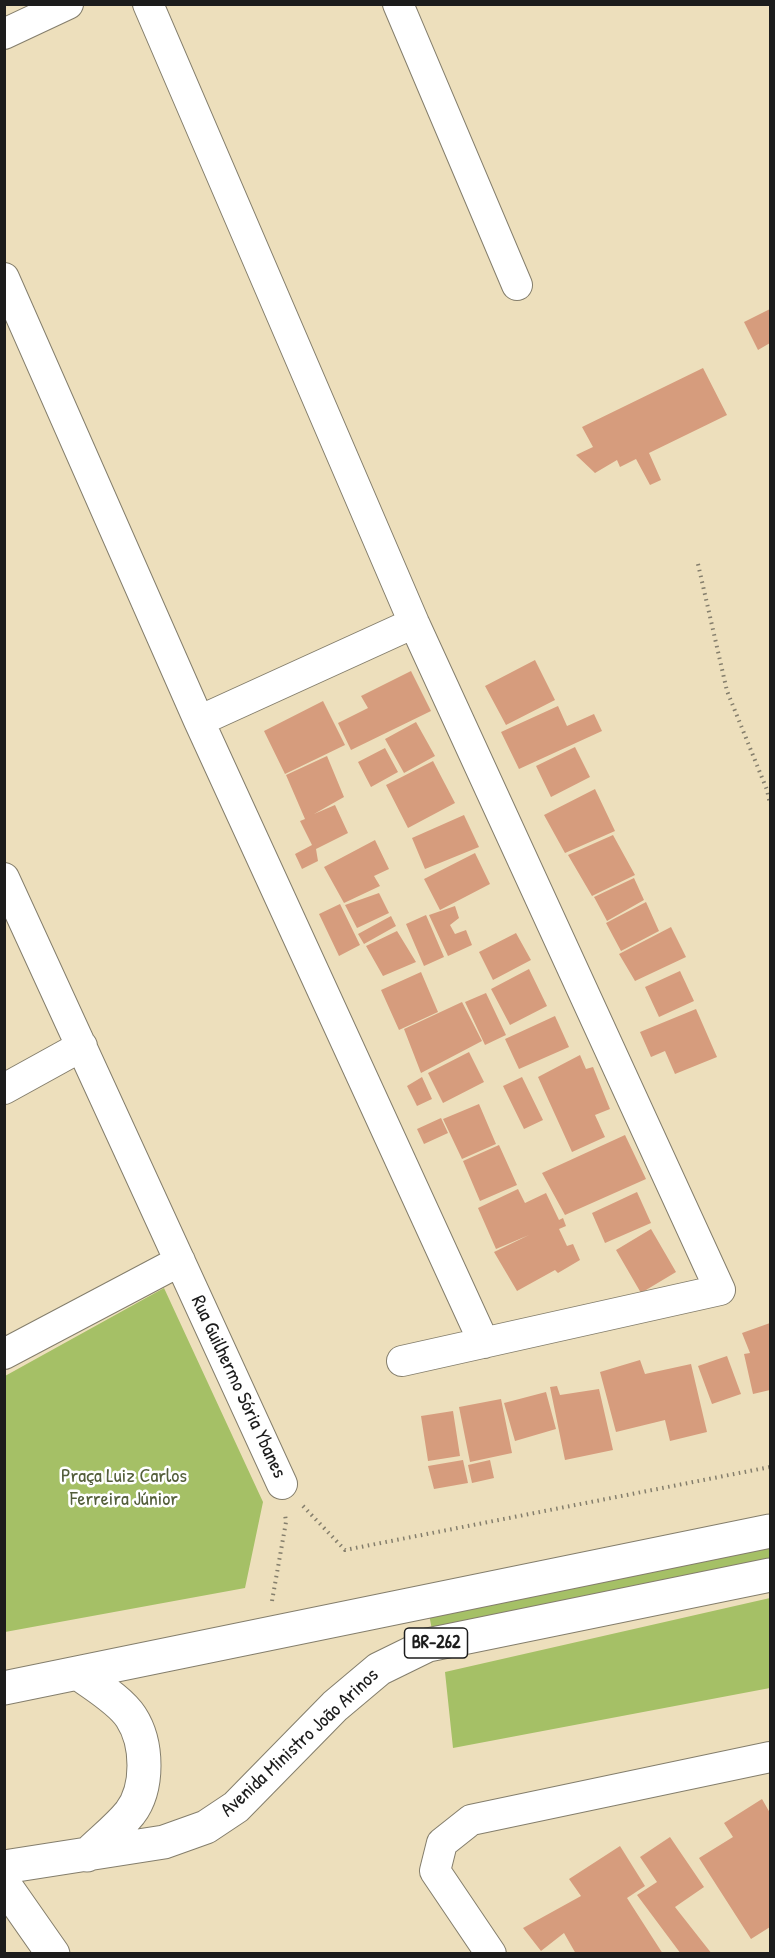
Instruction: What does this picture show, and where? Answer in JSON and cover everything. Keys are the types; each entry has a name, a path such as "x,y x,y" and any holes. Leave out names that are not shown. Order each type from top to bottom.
{"main road":[{"name":"BR-262","path":"4,1688 771,1531"},
{"name":"Avenida Ministro João Arinos","path":"4,1868 164,1842 206,1827 236,1807 334,1706 379,1669 429,1645 771,1575"},
{"path":"78,1673 106,1693 131,1716 144,1747 144,1781 131,1812 87,1855"},
{"path":"4,1884 53,1953"}],"street":[{"path":"4,34 68,4"},
{"path":"148,4 414,623 720,1290 402,1361"},
{"path":"398,4 517,285"},
{"path":"4,278 200,721 484,1343"},
{"path":"200,721 414,623"},
{"name":"Rua Guilhermo Sória Ybanes","path":"4,878 282,1484"},
{"path":"4,1089 82,1046"},
{"path":"4,1354 180,1261"},
{"path":"491,1953 435,1870 442,1843 471,1820 771,1757"}],"path":[{"path":"698,564 727,691 771,804"},
{"name":"Rua Guilhermo Sória Ybanes","path":"282,1484 345,1550 771,1467"},
{"path":"266,1635 286,1522 282,1484"}],"green space":[{"name":"Praça Luiz Carlos Ferreira Júnior","path":"164,1288 263,1502 245,1588 5,1632 5,1376"},
{"path":"770,1541 770,1562 432,1630 428,1609"},
{"path":"770,1598 770,1688 453,1748 445,1672"}],"building":[{"path":"770,309 770,343 758,350 744,322"},
{"path":"703,368 727,415 649,453 661,480 650,485 636,459 620,467 617,460 595,473 576,455 593,447 582,427"},
{"path":"535,660 555,700 506,725 485,686"},
{"path":"411,671 431,711 351,750 338,723 368,708 361,696"},
{"path":"323,701 345,745 285,774 264,731"},
{"path":"558,706 567,726 594,714 602,731 519,769 501,732"},
{"path":"416,722 435,756 404,773 385,739"},
{"path":"575,747 590,777 551,797 536,766"},
{"path":"385,748 398,772 371,787 358,762"},
{"path":"327,756 344,797 314,814 335,805 348,833 316,849 318,861 302,869 295,854 312,845 300,821 305,819 286,775"},
{"path":"433,761 455,803 408,828 386,785"},
{"path":"595,789 615,831 565,853 544,815"},
{"path":"464,815 479,847 425,869 412,838"},
{"path":"613,835 635,875 592,896 568,855"},
{"path":"375,840 389,869 374,876 380,886 344,903 324,867"},
{"path":"475,853 490,884 440,910 424,879"},
{"path":"634,878 644,900 607,921 594,897"},
{"path":"379,893 389,913 357,928 345,905"},
{"path":"646,902 659,931 621,951 606,923"},
{"path":"340,904 360,945 339,956 319,914"},
{"path":"455,906 459,918 450,925 455,934 466,930 472,945 448,956 429,915"},
{"path":"426,915 444,957 424,966 406,924"},
{"path":"391,916 396,926 364,944 358,934"},
{"path":"671,927 686,957 635,981 619,954"},
{"path":"397,931 416,962 383,976 366,946"},
{"path":"516,933 531,960 493,980 479,952"},
{"path":"529,969 547,1006 510,1025 491,989"},
{"path":"680,971 694,1001 659,1017 645,987"},
{"path":"421,972 438,1012 399,1030 381,990"},
{"path":"486,993 506,1035 485,1045 465,1002"},
{"path":"462,1002 482,1041 421,1073 404,1029"},
{"path":"696,1009 717,1057 675,1074 665,1051 651,1057 640,1032"},
{"path":"555,1016 569,1047 519,1069 505,1039"},
{"path":"469,1052 484,1082 443,1103 428,1073"},
{"path":"580,1055 586,1069 593,1067 610,1109 595,1115 605,1137 572,1152 538,1077"},
{"path":"422,1077 432,1099 417,1106 407,1086"},
{"path":"522,1077 543,1120 524,1129 503,1086"},
{"path":"479,1104 496,1144 462,1159 443,1119"},
{"path":"441,1118 448,1133 424,1144 417,1129"},
{"path":"625,1135 646,1179 565,1215 542,1173"},
{"path":"499,1145 517,1185 480,1201 463,1161"},
{"path":"518,1189 525,1203 546,1193 559,1220 563,1218 566,1226 559,1229 567,1246 573,1244 580,1260 558,1273 555,1270 517,1291 494,1252 529,1235 496,1249 478,1208"},
{"path":"637,1192 651,1223 605,1243 592,1213"},
{"path":"651,1229 676,1272 641,1293 616,1250"},
{"path":"770,1323 770,1390 753,1394 744,1354 750,1353 742,1333"},
{"path":"727,1356 741,1394 712,1404 698,1366"},
{"path":"640,1360 645,1374 691,1364 707,1432 670,1441 665,1420 616,1432 600,1372"},
{"path":"557,1386 560,1395 599,1389 613,1450 565,1460 550,1387"},
{"path":"546,1392 556,1429 515,1441 504,1403"},
{"path":"501,1399 512,1453 470,1462 459,1407"},
{"path":"453,1411 460,1456 428,1461 421,1416"},
{"path":"463,1460 468,1483 434,1489 428,1466"},
{"path":"490,1460 494,1478 472,1483 468,1465"},
{"path":"762,1799 770,1813 770,1927 751,1939 699,1858 733,1837 724,1823"},
{"path":"670,1837 704,1887 675,1907 712,1954 681,1954 637,1895 657,1882 640,1857"},
{"path":"620,1846 645,1886 627,1898 663,1954 576,1954 564,1933 541,1951 523,1928 581,1896 569,1879"}]}
